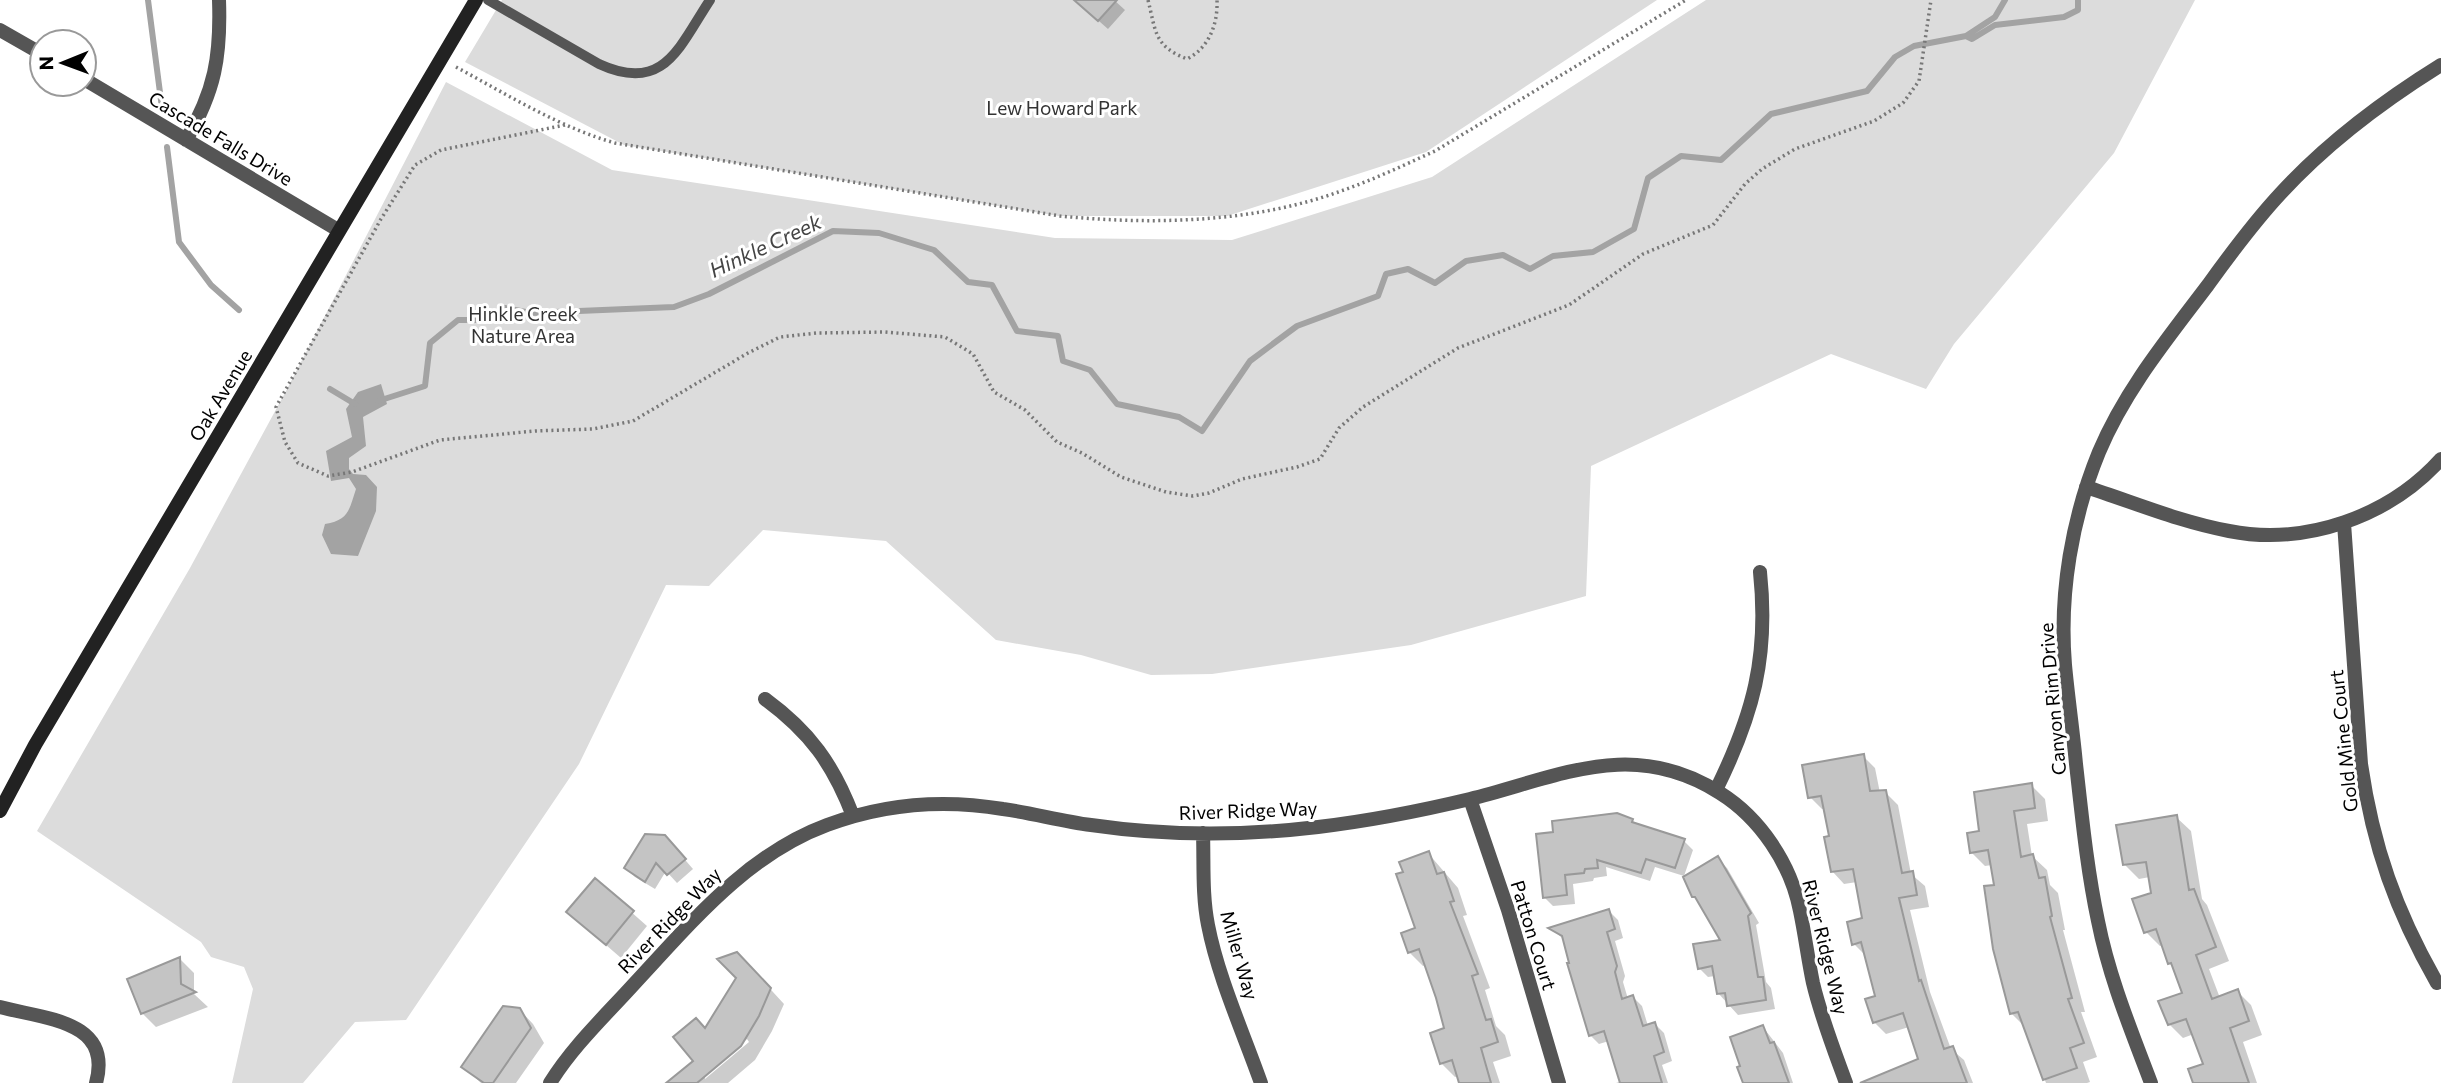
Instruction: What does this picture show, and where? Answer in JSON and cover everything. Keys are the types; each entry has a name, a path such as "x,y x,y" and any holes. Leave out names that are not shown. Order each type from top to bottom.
{"main road":[{"name":"Oak Avenue","path":"0,811 35,746 476,0"}],"street":[{"path":"186,140 199,118 212,86 218,55 219,0"},
{"path":"0,30 28,46"},
{"name":"Canyon Rim Drive","path":"2151,1083 2111,973 2098,923 2089,873 2066,677 2064,615 2068,567 2086,487 2121,407 2146,366 2247,232 2290,184 2356,123 2441,65"},
{"name":"Cascade Falls Drive","path":"98,87 338,230"},
{"path":"2086,487 2230,531 2278,535 2310,532 2344,523 2375,510 2402,494 2441,459"},
{"name":"Gold Mine Court","path":"2344,523 2361,764 2366,800 2378,851 2395,902 2437,983"},
{"path":"1716,790 1738,744 1758,680 1762,646 1760,572"},
{"path":"765,699 788,716 821,751 843,789 853,816"},
{"name":"River Ridge Way","path":"550,1083 578,1044 708,905 736,879 792,841 853,816 932,803 966,804 1091,825 1152,832 1244,833 1320,827 1470,799 1578,768 1615,763 1636,764 1673,772 1716,790 1753,821 1766,836 1787,870 1800,908 1814,984 1846,1083"},
{"name":"Patton Court","path":"1470,799 1508,910 1559,1083"},
{"name":"Miller Way","path":"1203,834 1204,897 1208,925 1261,1083"},
{"path":"0,1007 85,1032 99,1053 100,1068 96,1083"}],"lane":[{"path":"488,0 599,64 632,75 652,72 672,58 710,0"}],"path":[{"path":"1149,0 1159,40 1170,52 1187,59 1200,52 1207,41 1214,27 1217,0"},
{"path":"440,59 565,125 615,143 1060,216 1099,220 1150,220 1262,211 1339,192 1393,171 1435,151 1686,0"},
{"path":"565,125 441,150 415,165 381,219 276,407 285,442 298,463 328,476 352,472 440,440 593,429 633,421 780,337 817,333 885,332 945,337 973,354 994,392 1025,410 1057,442 1082,453 1121,477 1166,492 1194,496 1209,493 1242,479 1297,467 1320,458 1339,428 1363,407 1458,348 1569,305 1643,254 1713,225 1745,184 1762,169 1795,149 1874,121 1903,103 1919,81 1931,0"}],"green space":[{"name":"Lew Howard Park","path":"502,0 1657,0 1426,152 1227,216 1059,216 624,145 465,62"},
{"name":"Hinkle Creek Nature Area","path":"1706,0 2195,0 2114,153 1954,344 1926,389 1831,354 1591,466 1586,596 1411,645 1212,674 1151,675 1081,655 996,640 886,541 763,530 709,586 666,585 579,764 406,1020 355,1022 303,1083 232,1083 253,989 244,967 211,957 201,942 37,831 190,568 286,391 446,82 612,170 1055,238 1232,240 1432,177"}],"shaded area":[{"path":"381,384 387,404 363,417 366,446 349,458 349,469 353,474 366,475 377,487 376,511 358,556 331,554 322,535 325,524 344,517 356,489 349,478 331,481 326,451 352,437 346,409 358,392"}],"building":[{"path":"1074,0 1117,0 1098,21"},
{"path":"1864,754 1870,791 1886,790 1902,873 1913,871 1917,895 1899,898 1919,981 1921,980 1944,1049 1953,1046 1967,1083 1860,1083 1918,1059 1903,1013 1873,1023 1865,999 1875,996 1861,942 1852,945 1847,922 1862,918 1853,869 1831,872 1824,837 1829,836 1821,796 1808,798 1802,765"},
{"path":"2032,783 2035,808 2014,811 2021,857 2033,854 2039,878 2045,877 2052,916 2050,917 2072,998 2068,999 2084,1043 2070,1048 2077,1068 2043,1080 2018,1012 2010,1014 1993,949 1984,886 1994,885 1988,850 1970,853 1967,833 1979,831 1974,792"},
{"path":"1617,813 1633,819 1632,822 1685,839 1675,868 1646,859 1641,873 1597,860 1598,868 1565,875 1567,895 1543,898 1536,834 1553,832 1552,821"},
{"path":"2177,815 2189,890 2194,889 2216,947 2196,955 2212,999 2238,989 2249,1021 2230,1028 2249,1083 2193,1083 2188,1069 2203,1064 2186,1019 2168,1025 2158,1001 2182,993 2156,929 2144,933 2132,899 2151,893 2146,862 2123,865 2116,825"},
{"path":"645,834 665,835 686,859 667,875 656,863 645,882 624,868"},
{"path":"1429,851 1437,874 1444,872 1454,901 1450,902 1478,974 1472,976 1486,1020 1491,1019 1498,1042 1481,1048 1491,1083 1459,1083 1452,1060 1440,1064 1430,1033 1444,1028 1436,998 1419,949 1408,953 1401,933 1415,928 1396,874 1403,872 1399,862"},
{"path":"1718,856 1751,913 1748,916 1758,977 1763,977 1766,1000 1727,1006 1725,993 1717,994 1712,966 1698,969 1693,944 1720,940 1695,897 1692,897 1683,877"},
{"path":"595,878 634,911 606,945 566,912"},
{"path":"1609,909 1615,929 1607,932 1617,966 1615,972 1622,999 1633,995 1643,1026 1655,1022 1664,1052 1654,1056 1662,1083 1620,1083 1604,1031 1589,1036 1567,963 1562,936 1548,928"},
{"path":"737,952 771,988 759,1016 741,1046 697,1083 666,1083 693,1061 673,1037 696,1018 705,1028 736,978 717,959"},
{"path":"180,957 181,984 196,992 141,1014 127,979"},
{"path":"503,1006 520,1008 531,1028 493,1083 484,1083 461,1067"},
{"path":"1763,1025 1770,1043 1774,1042 1789,1083 1743,1083 1730,1037"}],"waterway":[{"name":"Hinkle Creek","path":"148,0 162,108"},
{"name":"Hinkle Creek","path":"378,401 425,386 430,343 458,320 489,320 505,308 531,313 674,307 709,294 833,231 879,233 934,250 968,282 992,285 1017,331 1058,336 1063,361 1090,370 1117,404 1179,417 1202,431 1250,361 1297,326 1378,296 1386,274 1408,269 1435,283 1466,261 1503,255 1530,269 1553,256 1593,252 1634,229 1648,178 1681,156 1721,160 1771,114 1867,91 1895,57 1914,46 1966,36 1995,17 2005,0"},
{"path":"1966,36 1972,39 1995,25 2064,17 2078,10 2078,0"},
{"name":"Hinkle Creek","path":"167,147 179,242 211,285 239,310"},
{"name":"Hinkle Creek","path":"330,389 355,404"}]}
